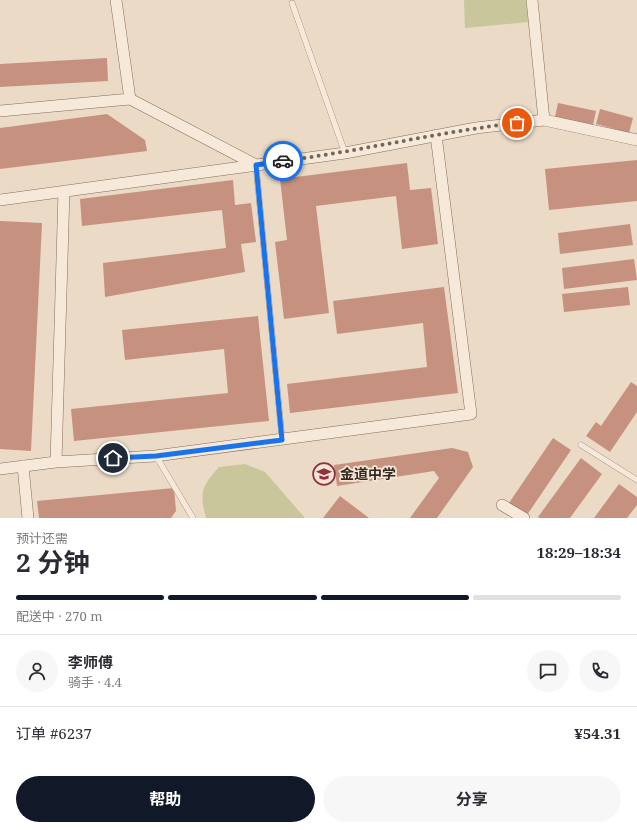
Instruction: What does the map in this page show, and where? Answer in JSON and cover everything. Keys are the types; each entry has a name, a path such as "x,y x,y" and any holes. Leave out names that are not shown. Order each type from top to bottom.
{"street":[{"path":"116,0 130,99"},
{"path":"532,0 544,120"},
{"path":"0,111 130,99 256,165"},
{"path":"0,200 345,153 436,135 544,120 637,140"},
{"path":"0,468 56,462 156,456 471,414 436,135"},
{"path":"56,462 64,191"},
{"path":"23,466 28,518"},
{"path":"502,505 524,518"}],"lane":[{"path":"292,3 345,153"},
{"path":"256,165 282,440"},
{"path":"581,445 637,480"},
{"path":"156,456 193,518"}],"shaded area":[{"path":"464,0 526,0 528,22 465,28"},
{"path":"245,464 265,472 305,518 206,518 203,495 209,479 219,467"}],"building":[{"path":"107,58 108,81 0,87 0,64"},
{"path":"558,103 596,111 593,125 555,117"},
{"path":"600,109 633,118 629,133 596,124"},
{"path":"107,114 145,140 147,151 0,169 0,128"},
{"path":"637,160 637,201 549,210 545,169"},
{"path":"407,163 410,190 431,188 438,244 402,249 396,196 316,206 329,313 284,319 275,242 287,240 280,179"},
{"path":"233,180 235,205 251,203 256,242 241,244 245,272 105,297 103,263 226,248 222,210 82,226 80,199"},
{"path":"0,221 42,223 31,451 0,449"},
{"path":"630,224 633,245 560,254 558,233"},
{"path":"634,259 637,280 564,289 562,268"},
{"path":"444,287 458,393 290,413 287,384 427,367 423,323 337,334 333,301"},
{"path":"628,287 630,305 564,312 562,294"},
{"path":"258,316 269,421 74,441 71,409 228,393 224,349 125,360 122,330"},
{"path":"631,382 637,386 637,412 610,452 586,436 596,422 601,426"},
{"path":"553,438 571,450 527,515 509,503"},
{"path":"452,448 468,452 473,467 437,518 410,518 439,478 434,471 337,486 334,465"},
{"path":"581,458 602,474 570,518 538,517"},
{"path":"619,484 637,497 637,505 627,518 594,518"},
{"path":"174,488 176,511 171,518 39,518 37,501"},
{"path":"340,496 369,518 323,518"}],"way so far":[{"path":"283,161 345,153 476,128 517,123"}],"place":[{"name":"金道中学","path":"324,474"}],"route":[{"path":"113,458 156,456 282,440 256,165 283,161"}]}
